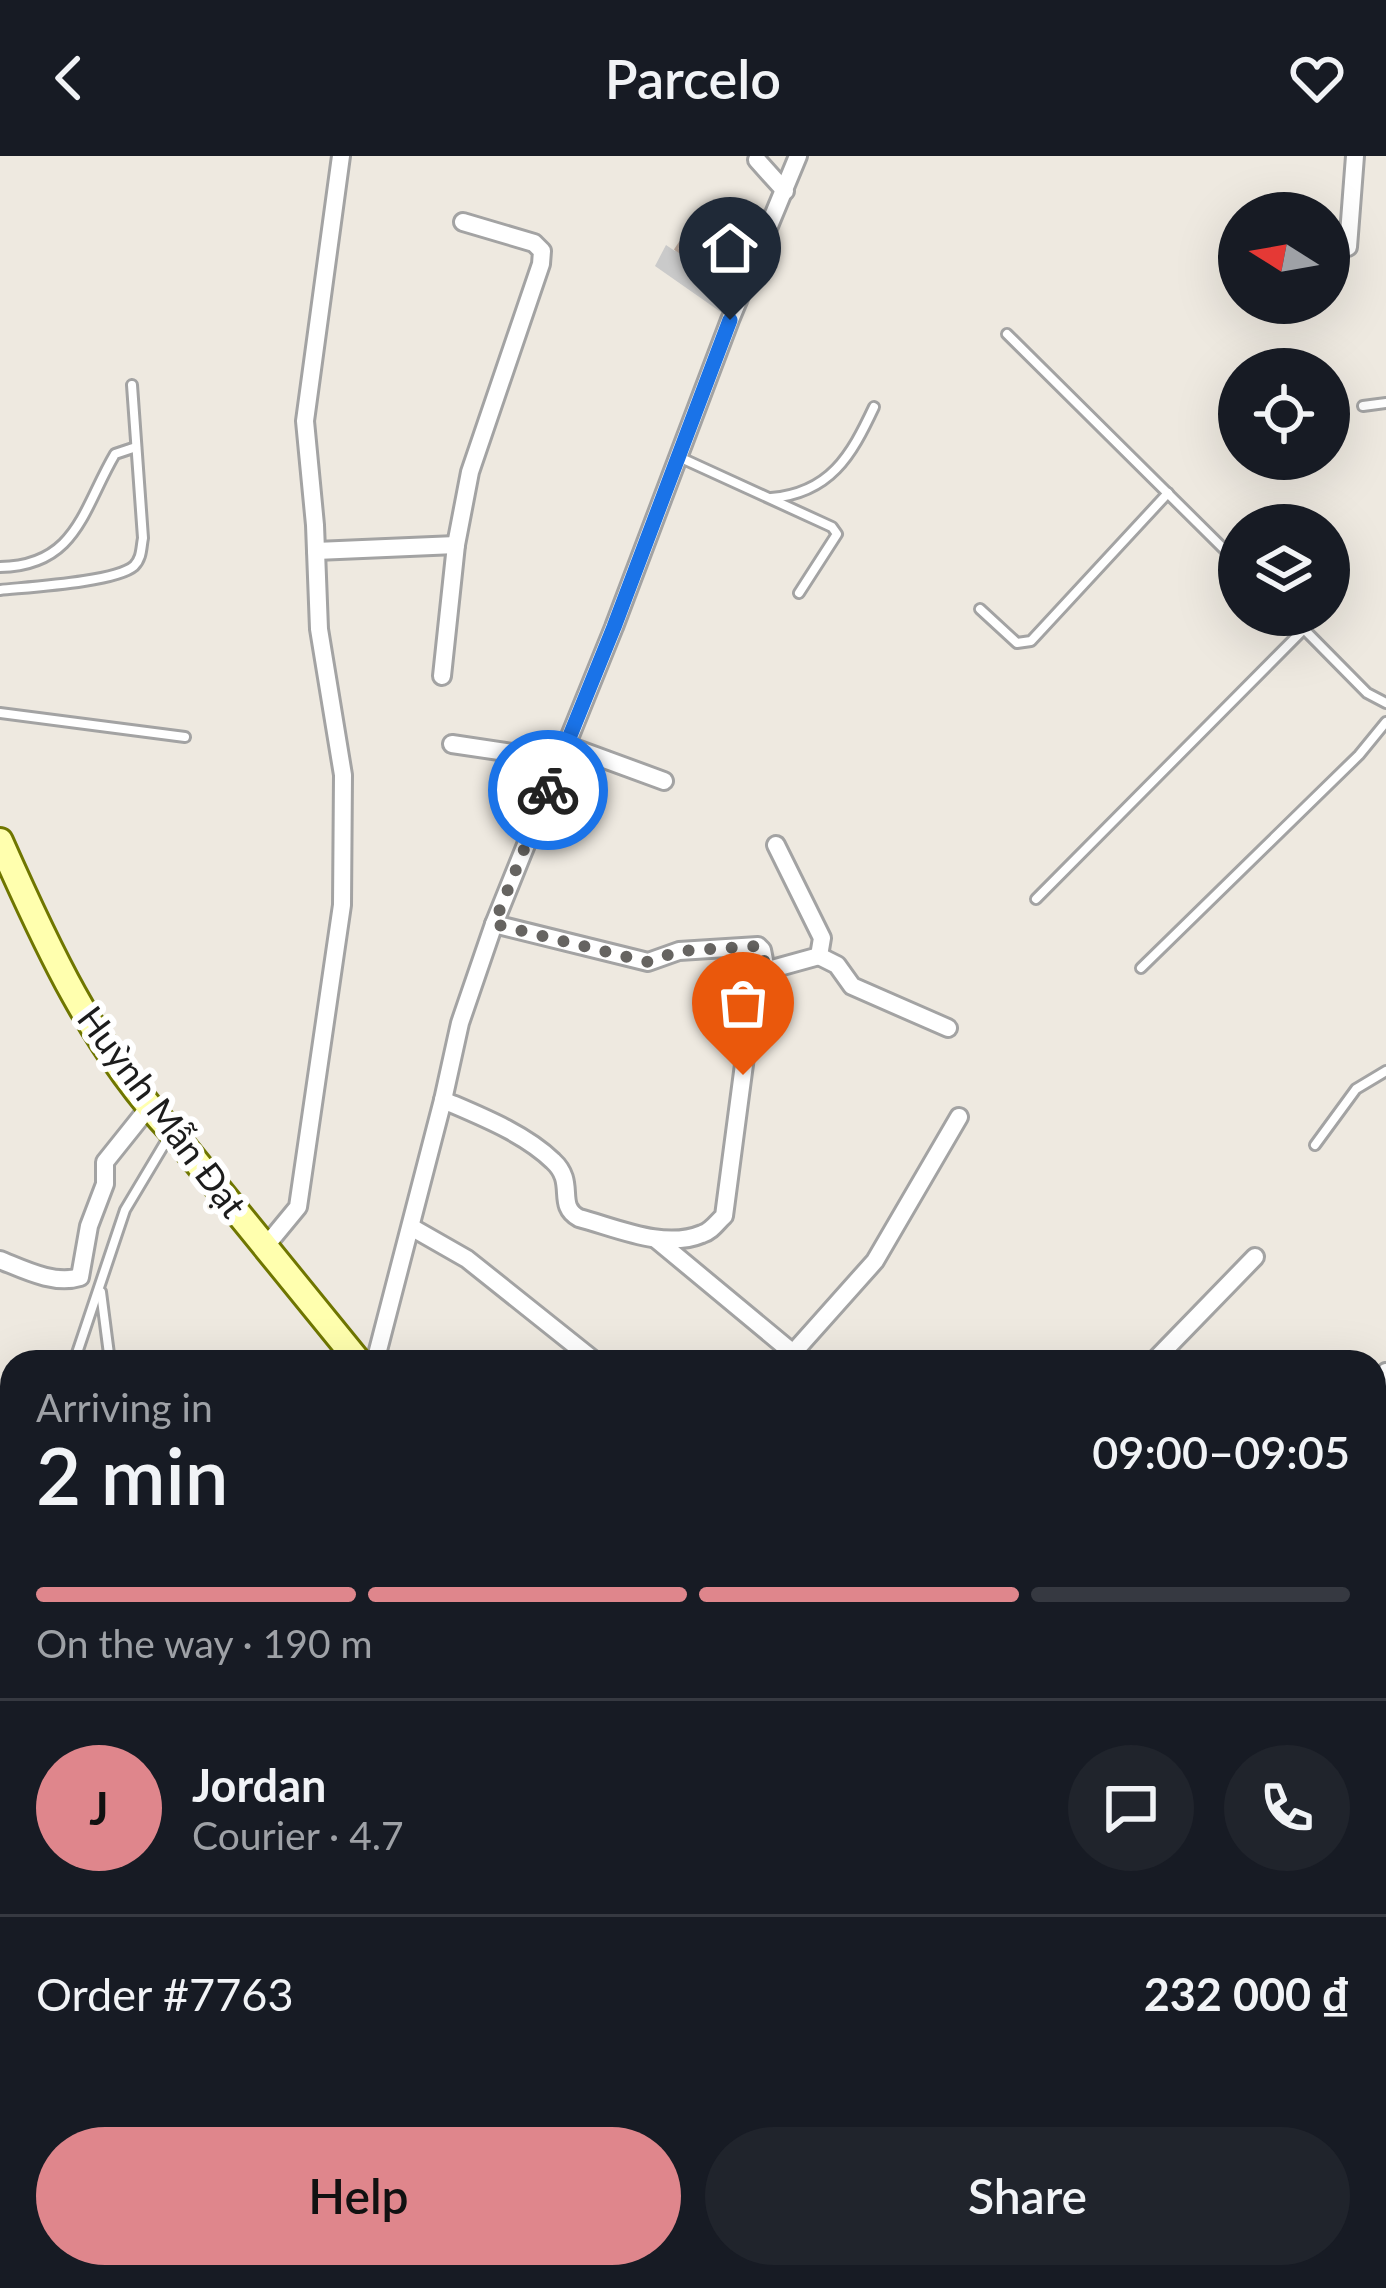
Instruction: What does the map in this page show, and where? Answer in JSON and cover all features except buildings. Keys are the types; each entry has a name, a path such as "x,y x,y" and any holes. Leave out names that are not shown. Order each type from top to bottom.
{"main road":[{"name":"Huỳnh Mẫn Đạt","path":"0,842 52,958 100,1041 349,1350"}],"street":[{"path":"265,1247 298,1207 342,905 343,775 319,629 305,421 340,156"},
{"path":"378,1350 460,1023 494,924 797,156"},
{"path":"1350,221 1355,156"},
{"path":"758,160 785,190"},
{"path":"442,676 456,545 470,472 542,251 534,243 463,222"},
{"path":"316,551 456,545"},
{"path":"452,744 563,753 664,781"},
{"path":"776,845 822,938 819,956"},
{"path":"494,924 648,962 679,951 758,946 766,970"},
{"path":"443,1100 505,1129 555,1162 566,1176 571,1214 657,1240 701,1235 724,1216 755,981 761,972 819,956 837,965 852,986 947,1028"},
{"path":"0,1260 53,1279 80,1277 89,1226 105,1184 105,1162 149,1107"},
{"path":"796,1350 874,1261 958,1117"},
{"path":"411,1227 467,1259 581,1350"},
{"path":"657,1240 780,1350"},
{"path":"1166,1350 1255,1258"}],"lane":[{"path":"1007,334 1218,544"},
{"path":"0,590 63,584 132,569 140,559 143,538 132,385"},
{"path":"1363,406 1386,403"},
{"path":"770,498 790,496 825,481 855,447 874,407"},
{"path":"0,567 36,563 60,547 88,511 115,454 136,447"},
{"path":"678,456 832,526 837,534 800,593"},
{"path":"980,609 1017,643 1031,641 1168,494"},
{"path":"1036,899 1297,636"},
{"path":"1311,636 1367,693 1386,704"},
{"path":"0,713 185,737"},
{"path":"1141,968 1386,722"},
{"path":"1316,1145 1356,1089 1386,1071"},
{"path":"78,1350 125,1210 172,1132"},
{"path":"100,1286 108,1350"}],"shaded area":[{"path":"695,222 744,270 725,315 655,266 666,245 675,251"}],"way so far":[{"path":"548,790 494,924 648,962 679,951 758,946 766,970 755,981 743,1075"}],"route":[{"path":"548,790 730,320"}]}
